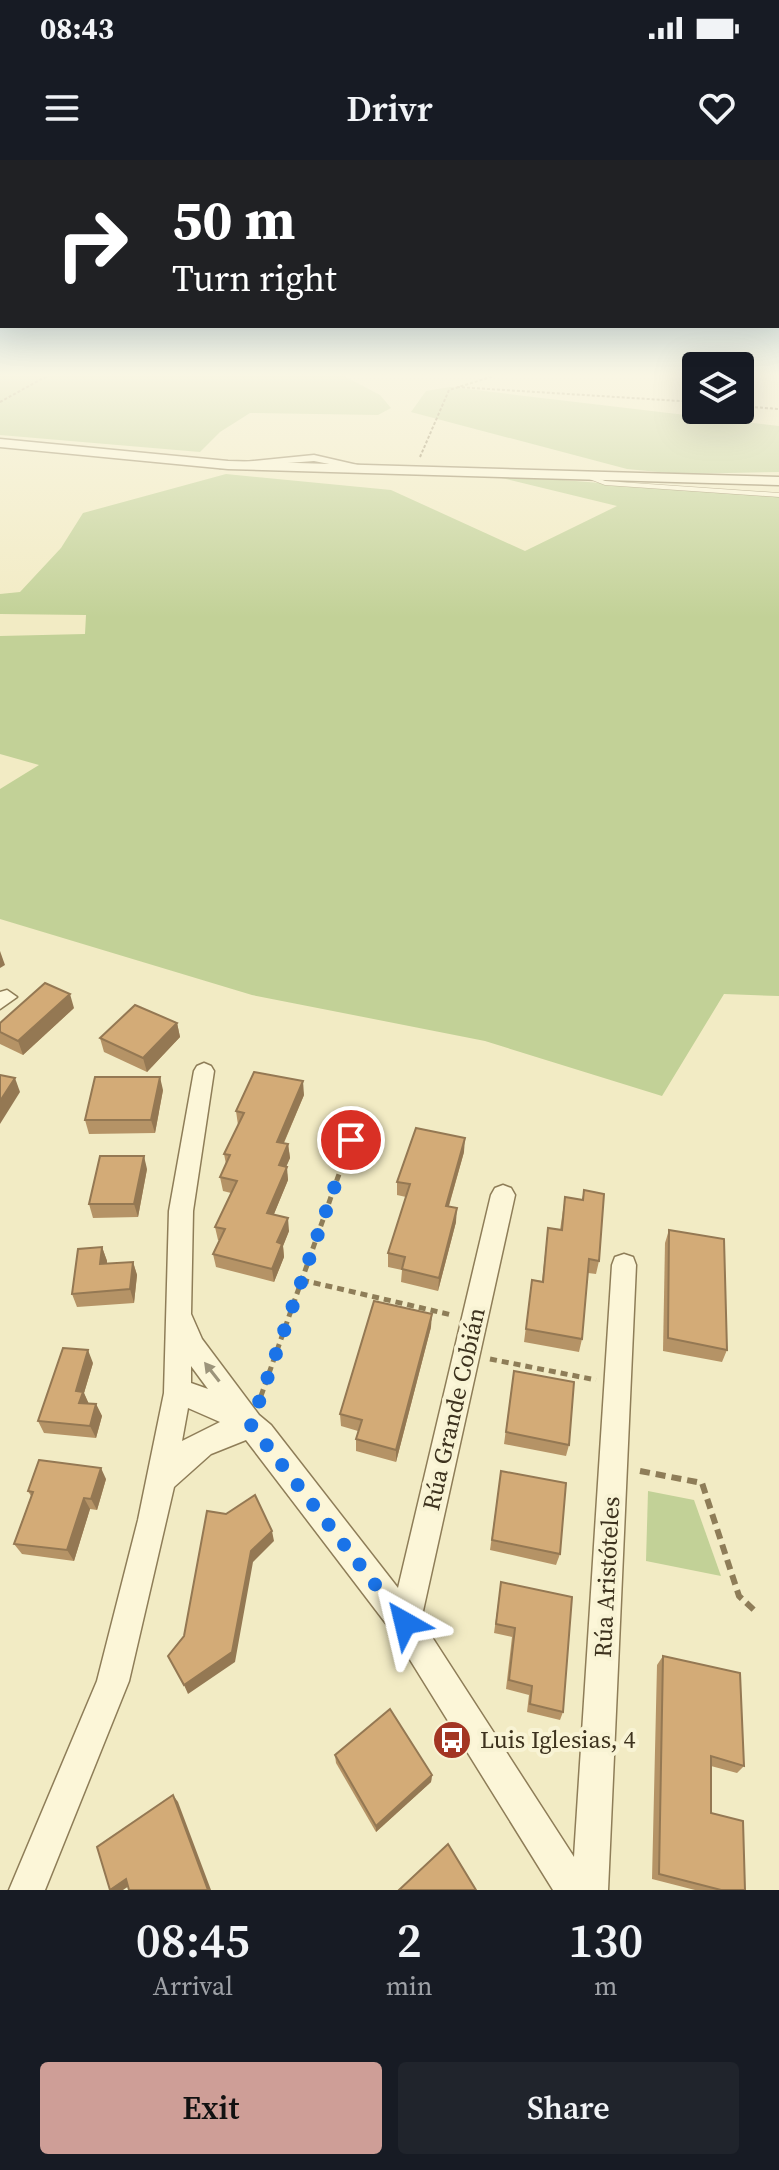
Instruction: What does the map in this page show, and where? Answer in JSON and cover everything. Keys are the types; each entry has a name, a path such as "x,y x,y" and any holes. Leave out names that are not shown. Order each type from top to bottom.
{"street":[{"path":"137,457 220,465 779,481"},
{"path":"27,1890 113,1681 161,1481 177,1393 181,1211 204,1071"},
{"name":"Rúa Grande Cobián","path":"405,1623 503,1195"},
{"name":"Rúa Aristóteles","path":"590,1890 624,1265"},
{"path":"180,1317 192,1346 405,1623 574,1890"},
{"path":"177,1393 192,1395 251,1425"},
{"path":"161,1481 185,1453 220,1433 251,1425"}],"lane":[{"path":"584,475 605,483 779,495"}],"path":[{"path":"415,471 421,457"},
{"path":"251,1425 351,1140"},
{"path":"302,1280 448,1314"},
{"path":"498,1361 618,1384"},
{"path":"640,1456 640,1472 702,1483 739,1596 754,1610"}],"green space":[{"path":"581,457 779,457 779,472 679,474 627,469"},
{"path":"226,474 391,490 525,551 617,506 485,474 779,497 779,996 724,994 662,1096 485,1041 252,995 0,919 0,789 39,765 0,754 0,636 85,634 86,615 0,614 0,594 20,592 61,548 83,513"},
{"path":"648,1491 694,1500 721,1576 646,1561"}],"building":[{"path":"45,983 70,994 18,1041 0,1032 0,1023"},
{"path":"135,1005 177,1023 143,1058 100,1038"},
{"path":"254,1072 303,1081 277,1142 288,1144 279,1165 287,1167 267,1213 288,1218 277,1242 282,1244 272,1269 213,1254 225,1229 215,1227 237,1181 220,1177 230,1155 224,1154 244,1113 236,1111"},
{"path":"0,1075 15,1078 0,1101"},
{"path":"95,1077 160,1077 151,1120 85,1120"},
{"path":"416,1128 465,1138 446,1206 457,1208 439,1278 402,1269 405,1257 388,1253 410,1184 397,1182"},
{"path":"100,1156 144,1156 134,1204 89,1204"},
{"path":"584,1190 604,1194 599,1261 589,1259 582,1339 526,1329 532,1280 543,1282 548,1228 562,1230 565,1197 583,1200"},
{"path":"669,1230 724,1239 727,1350 668,1338"},
{"path":"102,1247 100,1264 133,1262 130,1289 72,1294 78,1249"},
{"path":"374,1301 432,1314 396,1450 356,1439 362,1420 340,1414"},
{"path":"63,1348 88,1350 76,1391 83,1392 79,1403 96,1404 90,1426 38,1421"},
{"path":"514,1371 574,1382 569,1445 506,1432"},
{"path":"39,1460 101,1468 91,1499 84,1498 67,1550 14,1544 33,1492 28,1491"},
{"path":"501,1471 566,1483 560,1554 492,1540"},
{"path":"255,1495 272,1531 251,1551 232,1652 184,1685 168,1656 184,1636 207,1511 226,1514"},
{"path":"501,1582 572,1597 563,1712 530,1704 532,1686 509,1680 515,1628 496,1624"},
{"path":"663,1656 740,1673 744,1766 711,1756 711,1813 743,1821 745,1890 721,1890 659,1874"},
{"path":"390,1709 432,1775 376,1826 335,1755"},
{"path":"173,1795 208,1890 129,1890 126,1879 110,1890 97,1847"},
{"path":"448,1844 476,1890 399,1890"}],"place":[{"name":"Luis Iglesias, 4","path":"452,1740"}],"route":[{"path":"351,1140 251,1425 405,1623"}]}
